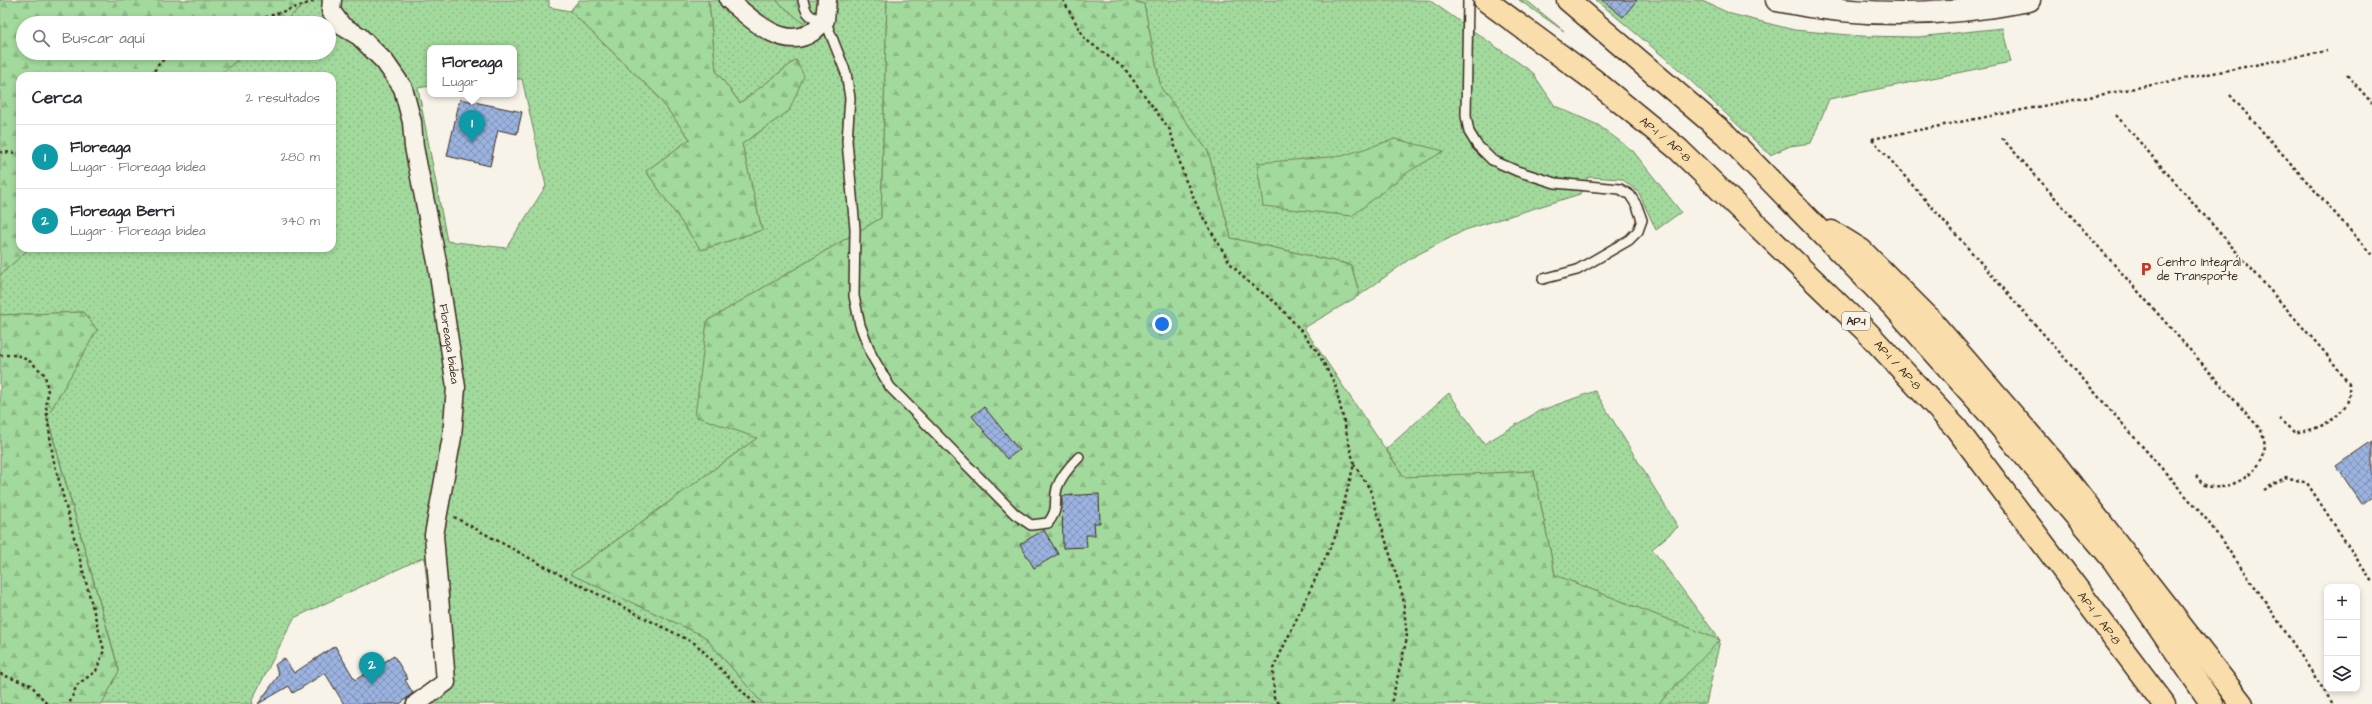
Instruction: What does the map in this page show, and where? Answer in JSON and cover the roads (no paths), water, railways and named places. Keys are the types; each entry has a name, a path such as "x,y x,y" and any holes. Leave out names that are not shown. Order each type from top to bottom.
{"highway":[{"name":"AP-1 / AP-8","path":"1485,0 1591,78 1678,149 1867,332 1956,428 2164,704"},
{"path":"1568,0 1726,135 1893,306 1986,410 2114,561 2212,704"},
{"path":"1802,213 1861,250 1928,317 2056,465 2242,704"}],"main road":[{"path":"1777,0 1809,7 1880,15 1928,14 2028,0"}],"street":[{"name":"Floreaga bidea","path":"332,0 330,11 334,16"},
{"path":"729,0 773,34 794,38 811,33 825,20 827,0"},
{"name":"Floreaga bidea","path":"336,18 342,26 359,36 385,62 403,88 412,122 414,147 437,262 456,387 452,437 434,535 446,682 416,704"}],"lane":[{"path":"803,0 805,12 812,19 825,20 846,73 850,98 847,141 855,229 854,296 860,325 872,356 890,387 1016,514 1031,525 1048,523 1055,513 1057,488 1066,471 1079,457"},
{"path":"1468,0 1466,116 1469,132 1477,145 1492,160 1517,171 1555,183 1620,189 1630,195 1637,206 1642,220 1638,231 1629,240 1578,270 1544,279"}],"place":[{"name":"Floreaga","path":"472,143"},
{"name":"Centro Integral de Transporte","path":"2146,269"},
{"name":"Floreaga Berri","path":"372,685"}]}
